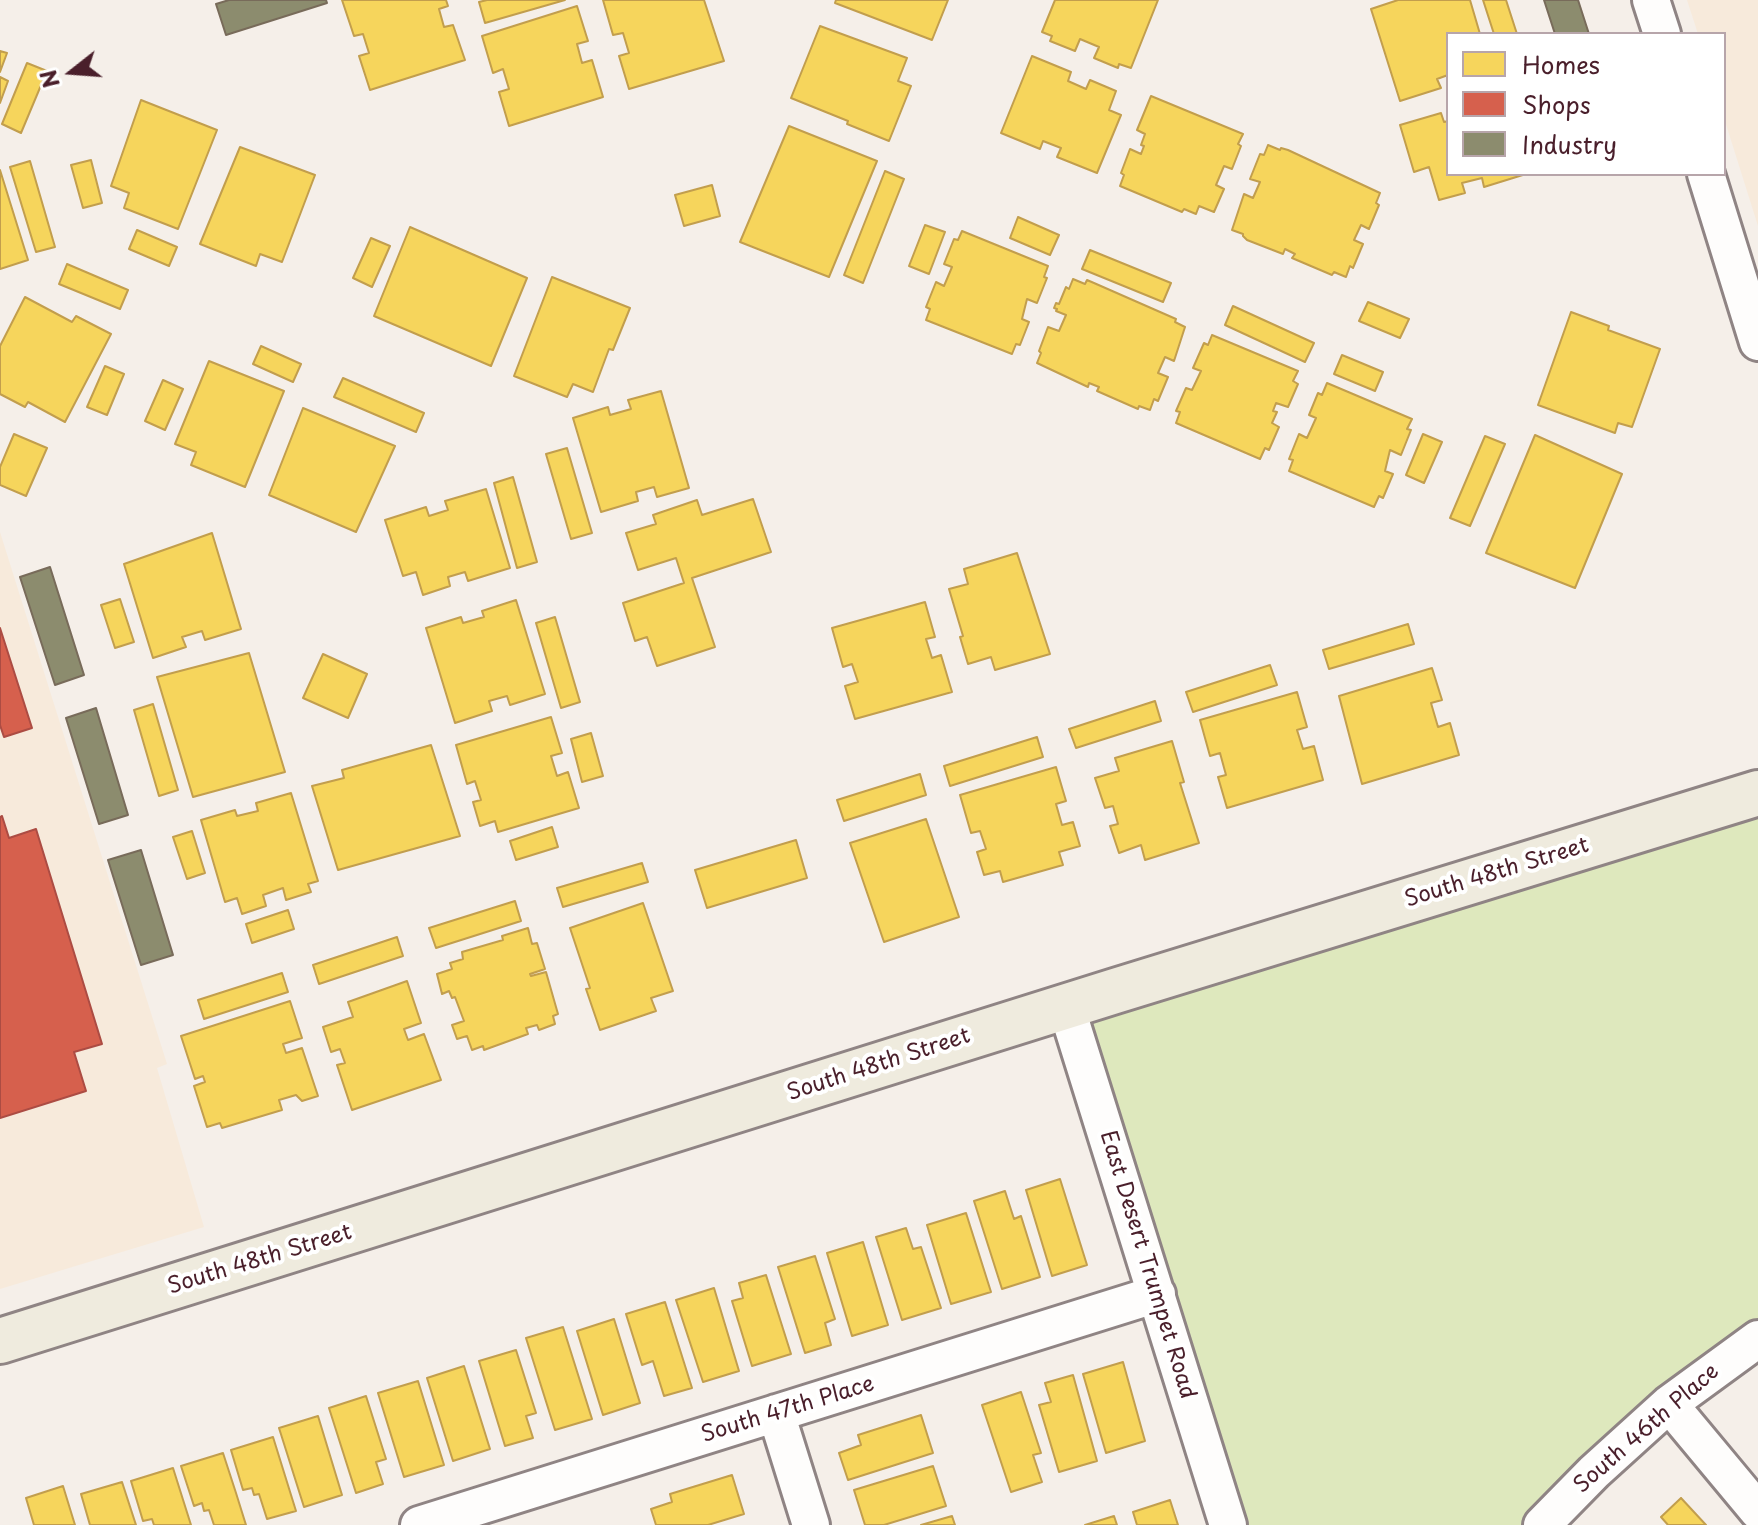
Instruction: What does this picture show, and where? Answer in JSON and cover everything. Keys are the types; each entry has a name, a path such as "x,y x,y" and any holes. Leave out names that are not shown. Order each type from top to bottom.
{"main road":[{"name":"South 48th Street","path":"0,1341 1066,1006 1758,793"}],"street":[{"path":"1651,0 1661,32"},
{"path":"1707,176 1758,342"},
{"name":"East Desert Trumpet Road","path":"1066,1006 1228,1525"},
{"name":"South 47th Place","path":"424,1524 1157,1294"},
{"name":"South 46th Place","path":"1553,1512 1669,1404 1758,1339"},
{"path":"1669,1404 1758,1511"},
{"path":"776,1413 811,1525"}],"shaded area":[{"path":"1687,0 1758,0 1758,226 1726,124 1726,32 1697,32"},
{"path":"0,532 167,1064 157,1068 204,1227 0,1289"}],"green space":[{"path":"1758,792 1758,1339 1542,1525 1228,1525 1066,1006"}],"building: Homes":[{"path":"342,0 446,0 448,6 439,9 444,27 453,25 465,60 370,90 359,56 369,53 363,34 354,36"},
{"path":"565,0 485,23 479,2"},
{"path":"603,0 704,0 724,61 629,89 619,56 629,53 623,33 613,35"},
{"path":"836,0 948,0 932,40 835,3"},
{"path":"1055,0 1158,0 1131,68 1119,64 1118,68 1094,58 1099,47 1080,39 1075,51 1050,41 1052,36 1042,32"},
{"path":"1398,0 1470,0 1479,32 1446,32 1446,76 1437,79 1441,88 1400,101 1371,9"},
{"path":"1483,0 1506,0 1516,32 1493,32"},
{"path":"577,6 588,41 577,44 582,63 592,60 603,97 509,126 499,92 509,89 503,69 493,73 482,36"},
{"path":"820,26 907,58 898,81 911,86 889,141 791,98"},
{"path":"0,51 7,53 0,72"},
{"path":"1032,56 1071,72 1068,81 1086,89 1090,80 1116,91 1109,110 1121,115 1097,173 1057,157 1061,148 1043,141 1040,149 1001,133"},
{"path":"27,63 47,71 21,133 2,124"},
{"path":"0,77 8,81 0,103"},
{"path":"1151,96 1243,134 1232,169 1224,166 1216,185 1224,189 1214,212 1199,206 1196,214 1184,209 1182,212 1120,186 1124,175 1121,173 1130,149 1141,154 1144,146 1141,145 1145,134 1137,130"},
{"path":"141,100 217,130 178,229 124,208 129,193 111,186"},
{"path":"1441,113 1446,122 1446,176 1520,176 1484,187 1482,178 1462,183 1465,193 1439,200 1429,167 1414,172 1400,125"},
{"path":"789,126 877,161 829,277 740,242"},
{"path":"1268,145 1288,150 1380,193 1376,203 1379,205 1369,229 1361,225 1354,240 1363,244 1346,277 1334,272 1332,275 1292,258 1295,254 1285,249 1283,254 1247,240 1243,234 1232,230 1244,194 1253,198 1260,182 1250,179 1260,154 1264,155"},
{"path":"240,147 315,175 282,262 260,254 256,266 200,244"},
{"path":"91,160 102,203 83,208 71,165"},
{"path":"30,161 55,247 36,252 10,167"},
{"path":"0,170 28,260 0,269"},
{"path":"885,171 904,179 863,283 844,275"},
{"path":"712,185 720,216 684,226 675,195"},
{"path":"1018,217 1059,235 1050,255 1010,238"},
{"path":"925,225 945,232 929,274 909,266"},
{"path":"410,227 527,278 491,366 374,316"},
{"path":"137,230 177,247 169,266 129,249"},
{"path":"962,231 1048,266 1044,277 1047,278 1037,303 1027,299 1022,319 1029,322 1020,345 1016,344 1012,354 926,320 930,309 926,307 936,282 944,286 952,267 944,264 954,239 958,240"},
{"path":"371,238 390,246 372,287 353,278"},
{"path":"1090,250 1171,283 1163,302 1082,269"},
{"path":"67,264 128,290 120,309 59,284"},
{"path":"552,277 630,308 613,350 609,349 593,392 573,384 567,397 514,376"},
{"path":"1073,279 1085,284 1087,280 1094,283 1176,319 1175,322 1185,327 1174,361 1165,357 1158,373 1168,377 1158,401 1154,399 1150,410 1139,406 1138,409 1097,391 1099,387 1089,383 1088,387 1037,363 1048,327 1059,331 1066,315 1054,308"},
{"path":"25,297 72,322 76,316 111,334 65,422 28,402 25,407 0,394 0,346"},
{"path":"1368,302 1409,319 1400,338 1359,321"},
{"path":"1233,306 1314,343 1305,362 1225,325"},
{"path":"1571,312 1609,326 1608,330 1660,349 1632,427 1618,423 1615,433 1538,405"},
{"path":"1212,335 1298,371 1293,381 1298,384 1288,407 1276,403 1273,411 1277,412 1272,423 1279,427 1269,450 1265,448 1260,459 1176,423 1180,412 1176,411 1186,388 1192,390 1201,371 1193,368 1204,343 1208,345"},
{"path":"261,346 301,364 293,382 253,364"},
{"path":"1342,355 1383,372 1375,391 1334,374"},
{"path":"209,361 284,391 245,487 191,465 196,452 175,444"},
{"path":"105,366 124,374 107,415 87,407"},
{"path":"343,378 424,413 416,432 334,397"},
{"path":"163,380 183,389 165,430 145,421"},
{"path":"1327,383 1412,419 1401,455 1390,450 1385,471 1393,474 1383,498 1379,496 1374,507 1289,471 1293,460 1289,459 1299,434 1307,438 1316,418 1309,415 1318,393 1322,395"},
{"path":"661,391 689,488 657,497 654,487 636,492 638,501 601,512 573,418 608,407 610,415 631,409 628,400"},
{"path":"303,408 395,446 356,532 269,495"},
{"path":"14,434 47,448 26,496 0,485 0,467"},
{"path":"1423,434 1442,442 1424,483 1406,475"},
{"path":"1535,435 1622,474 1575,588 1486,553"},
{"path":"1485,436 1505,444 1470,526 1450,518"},
{"path":"567,448 592,533 571,539 546,454"},
{"path":"513,477 537,562 517,568 494,483"},
{"path":"486,489 510,568 468,581 465,572 448,577 450,586 423,595 416,572 403,576 385,520 426,507 429,516 448,510 445,501"},
{"path":"753,499 771,552 692,578 715,647 657,666 647,637 635,641 623,603 684,583 676,558 638,570 626,533 656,524 653,515 697,500 702,515"},
{"path":"212,533 241,629 205,640 202,631 182,637 186,647 153,658 124,564"},
{"path":"1017,553 1050,654 995,670 991,657 968,664 949,589 968,584 964,569"},
{"path":"120,599 134,642 115,648 101,605"},
{"path":"516,600 545,694 510,705 507,696 489,701 492,711 455,723 426,628 461,617 463,623 484,617 482,611"},
{"path":"925,602 935,637 926,639 932,658 941,655 952,692 855,719 845,686 858,682 852,664 843,667 832,628"},
{"path":"555,617 580,702 561,708 536,623"},
{"path":"1408,624 1414,644 1329,669 1323,650"},
{"path":"249,653 285,772 193,797 157,677"},
{"path":"323,654 367,674 348,718 303,698"},
{"path":"1270,665 1277,685 1193,712 1186,692"},
{"path":"1432,668 1442,700 1431,703 1438,727 1450,723 1459,755 1362,784 1339,696"},
{"path":"1297,692 1307,727 1297,730 1303,749 1314,746 1323,780 1227,808 1218,777 1226,775 1220,753 1210,756 1200,720"},
{"path":"1155,701 1161,721 1076,748 1069,729"},
{"path":"153,704 178,790 159,796 134,710"},
{"path":"551,717 562,753 551,756 557,776 568,772 579,808 498,832 495,821 480,826 473,802 481,800 475,781 467,784 456,745"},
{"path":"591,733 603,776 582,782 571,739"},
{"path":"1037,737 1043,757 950,786 944,766"},
{"path":"1172,741 1184,782 1180,783 1199,843 1145,860 1141,845 1119,853 1110,826 1118,824 1113,806 1105,808 1095,778 1119,771 1115,758"},
{"path":"431,745 460,836 338,870 312,786 344,778 342,770"},
{"path":"1056,767 1066,801 1056,804 1062,825 1073,822 1080,846 1059,852 1063,865 1003,882 1000,871 984,875 977,852 986,849 980,831 971,833 960,795"},
{"path":"920,774 926,795 844,821 837,800"},
{"path":"291,793 318,881 308,884 311,892 286,900 283,888 263,895 266,906 242,914 237,898 225,902 201,820 235,810 237,816 258,811 256,803"},
{"path":"926,819 959,917 884,942 850,843"},
{"path":"552,827 558,847 516,860 510,841"},
{"path":"192,831 205,873 187,879 173,837"},
{"path":"796,840 807,878 707,908 695,870"},
{"path":"642,863 648,882 563,907 557,888"},
{"path":"515,901 521,921 436,948 429,928"},
{"path":"643,903 673,991 651,998 656,1011 600,1030 570,928"},
{"path":"288,910 294,929 252,943 246,924"},
{"path":"528,928 532,944 537,943 545,969 530,974 546,972 558,1014 553,1016 555,1024 539,1030 537,1025 526,1028 528,1034 484,1050 483,1046 472,1050 467,1036 457,1039 452,1025 464,1021 455,997 452,998 449,991 442,994 437,974 452,969 450,963 463,959 462,952 503,940 502,936"},
{"path":"397,937 403,956 319,984 313,965"},
{"path":"282,973 288,992 204,1019 198,1000"},
{"path":"407,981 421,1023 404,1029 408,1040 424,1034 441,1080 352,1110 337,1065 345,1063 340,1049 331,1052 323,1027 353,1017 348,1002"},
{"path":"290,1001 302,1038 283,1044 286,1053 302,1048 318,1096 302,1101 296,1095 279,1100 282,1110 222,1128 220,1123 207,1127 194,1086 205,1082 203,1076 195,1079 181,1036"},
{"path":"1060,1179 1087,1265 1052,1276 1026,1190"},
{"path":"1005,1191 1014,1219 1021,1216 1040,1277 1002,1289 974,1201"},
{"path":"966,1213 991,1292 951,1304 927,1225"},
{"path":"906,1228 913,1249 921,1247 941,1308 902,1320 876,1237"},
{"path":"863,1242 888,1325 852,1336 827,1253"},
{"path":"815,1256 835,1319 825,1323 831,1345 805,1353 778,1267"},
{"path":"766,1275 791,1354 752,1366 732,1301 743,1298 739,1283"},
{"path":"714,1288 739,1371 703,1382 676,1300"},
{"path":"665,1302 692,1388 664,1396 653,1361 642,1365 626,1314"},
{"path":"614,1319 640,1403 603,1415 577,1331"},
{"path":"563,1327 592,1419 555,1430 526,1338"},
{"path":"516,1350 536,1413 526,1416 533,1438 505,1446 479,1361"},
{"path":"1123,1362 1145,1441 1106,1453 1083,1374"},
{"path":"464,1366 490,1449 453,1461 427,1378"},
{"path":"1073,1375 1097,1461 1059,1472 1039,1405 1051,1402 1045,1383"},
{"path":"418,1381 444,1465 404,1477 378,1393"},
{"path":"1021,1392 1041,1453 1033,1455 1042,1482 1011,1492 982,1405"},
{"path":"366,1396 386,1459 376,1462 383,1484 356,1493 329,1408"},
{"path":"921,1415 933,1453 848,1480 839,1453 861,1445 858,1435"},
{"path":"318,1416 342,1495 304,1507 279,1428"},
{"path":"273,1437 296,1511 267,1519 259,1494 254,1495 252,1488 243,1490 231,1450"},
{"path":"223,1453 246,1525 214,1525 209,1510 204,1511 202,1503 194,1506 181,1466"},
{"path":"933,1466 946,1506 884,1525 865,1525 854,1490"},
{"path":"173,1468 191,1525 154,1525 152,1519 143,1521 131,1481"},
{"path":"732,1475 744,1514 708,1525 656,1525 651,1509 672,1502 670,1494"},
{"path":"122,1482 136,1525 90,1525 81,1494"},
{"path":"63,1486 75,1525 34,1525 26,1498"},
{"path":"1681,1498 1706,1525 1668,1525 1661,1517"},
{"path":"1170,1500 1178,1525 1137,1525 1133,1512"},
{"path":"952,1516 955,1525 921,1525"},
{"path":"1114,1516 1117,1525 1085,1525"}],"building: Shops":[{"path":"0,628 32,728 4,737 0,725"},
{"path":"0,817 9,838 36,829 102,1044 74,1052 86,1091 0,1118"}],"building: Industry":[{"path":"229,0 326,0 327,3 226,35 216,4"},
{"path":"1544,0 1578,0 1588,32 1554,32"},
{"path":"50,567 84,675 55,685 20,577"},
{"path":"96,708 128,815 99,824 66,718"},
{"path":"141,850 173,955 141,965 108,860"}]}
